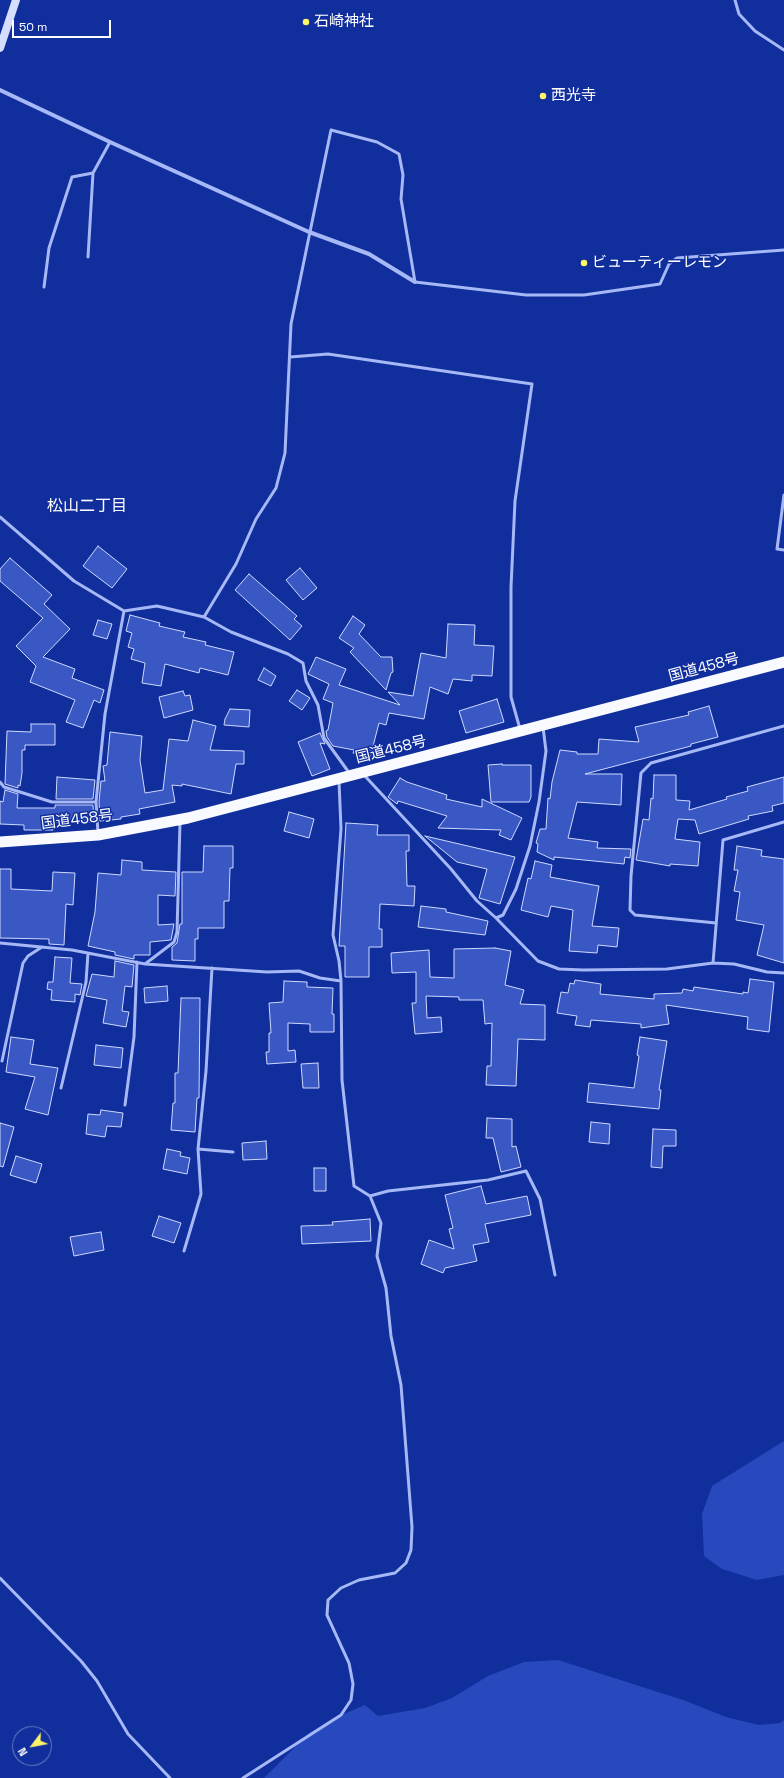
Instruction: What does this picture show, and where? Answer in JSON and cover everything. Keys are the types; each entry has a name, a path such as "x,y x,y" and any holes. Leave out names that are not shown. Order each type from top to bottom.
{"highway":[{"name":"国道458号","path":"0,842 98,835 180,819 521,732 784,662"}],"main road":[{"path":"0,48 16,0"}],"street":[{"path":"0,90 308,232 369,254 415,282"}],"lane":[{"path":"734,0 740,14 755,31 784,50"},
{"path":"204,617 236,564 256,519 276,488 285,453 291,324 308,232 330,130 377,142 399,154 403,175 401,199 415,282 526,295 584,295 660,284 669,264 677,258 784,250"},
{"path":"88,257 93,173 110,142"},
{"path":"44,287 49,248 72,177 93,173"},
{"path":"290,357 328,354 532,384 515,500 511,587 511,697 521,732"},
{"path":"784,495 777,549 784,550"},
{"path":"0,516 74,580 124,611 157,606 204,617 231,632 288,654 303,663 306,681 318,705 324,738 351,776"},
{"path":"98,835 96,802 105,714 124,611"},
{"path":"496,918 503,915 516,889 530,846 539,802 546,751 543,726"},
{"path":"716,923 635,915 630,910 631,876 641,773 651,763 784,726"},
{"path":"362,773 451,869 477,901 496,918 538,961 559,969 667,969 713,964 734,964 767,972 784,973"},
{"path":"243,1778 341,1715 351,1700 353,1684 349,1663 327,1615 328,1600 341,1588 359,1580 395,1573 406,1563 412,1550 412,1526 401,1385 391,1336 386,1288 377,1256 381,1223 370,1196 354,1186 342,1080 341,981 339,961 333,935 341,829 339,778"},
{"path":"0,782 4,787 52,802 96,802"},
{"path":"145,964 174,942 177,932 180,819"},
{"path":"713,964 723,840 784,822"},
{"path":"0,943 88,952 145,964 267,972 299,971 320,978 341,981"},
{"path":"2,1061 23,963 28,956 42,947"},
{"path":"61,1088 86,982 88,952"},
{"path":"125,1105 134,1037 137,962"},
{"path":"184,1251 201,1194 198,1149 206,1071 212,968"},
{"path":"198,1149 233,1152"},
{"path":"370,1196 388,1191 488,1180 526,1171 540,1199 555,1275"},
{"path":"0,1578 81,1661 97,1681 128,1734 170,1778"}],"shaded area":[{"path":"784,1441 784,1575 757,1580 722,1569 704,1556 702,1514 712,1486"},
{"path":"558,1660 686,1701 726,1717 759,1725 780,1723 784,1720 784,1778 264,1778 308,1734 332,1719 365,1705 378,1716 425,1708 452,1698 488,1676 524,1662"}],"building":[{"path":"98,546 127,569 112,588 83,566"},
{"path":"10,558 52,595 44,604 70,629 43,657 75,669 72,678 104,690 100,703 94,700 83,728 66,722 75,700 30,682 36,666 16,646 43,618 0,581 0,569"},
{"path":"300,568 317,588 303,600 286,580"},
{"path":"249,574 297,616 294,619 302,626 290,640 235,590"},
{"path":"130,615 160,623 159,626 185,632 183,637 206,642 205,645 234,652 228,675 200,668 199,673 165,664 161,686 142,683 145,663 131,659 134,649 128,647 132,633 126,631"},
{"path":"353,616 365,625 359,634 381,657 392,657 393,672 391,673 386,690 350,652 354,648 339,638"},
{"path":"98,620 112,624 107,639 93,635"},
{"path":"448,624 475,625 474,645 494,646 492,676 472,675 472,681 453,679 448,694 430,687 424,719 389,713 386,725 379,723 370,758 353,753 354,750 333,746 327,737 326,731 328,730 333,703 323,699 329,684 308,674 316,657 346,669 339,685 400,705 388,692 413,696 421,653 446,658"},
{"path":"264,668 276,676 271,686 258,680"},
{"path":"297,690 310,698 302,710 289,701"},
{"path":"183,691 185,696 190,695 193,710 164,718 159,697"},
{"path":"497,699 504,722 466,733 459,711"},
{"path":"709,706 718,737 691,744 691,746 585,774 622,774 621,805 577,802 568,838 598,842 597,848 631,849 630,858 625,857 624,864 554,857 554,860 537,852 538,844 536,843 540,829 546,829 548,798 550,799 552,782 560,750 577,752 577,754 598,754 599,739 639,742 635,727 689,715 688,712"},
{"path":"230,709 250,710 249,727 224,725"},
{"path":"193,720 216,726 210,750 244,751 244,764 236,764 231,794 182,784 182,786 172,785 175,802 139,809 140,814 121,817 121,819 100,821 99,802 101,781 105,781 103,766 107,765 110,732 142,736 140,760 145,793 163,790 169,739 188,741"},
{"path":"31,724 55,724 55,745 25,745 25,750 22,750 22,773 20,786 18,785 18,788 5,784 7,731 31,732"},
{"path":"320,733 325,744 320,743 330,769 312,776 298,742"},
{"path":"488,765 531,765 531,797 529,802 491,802"},
{"path":"654,775 676,775 676,800 690,801 689,810 748,791 747,787 784,777 784,803 772,806 773,811 748,816 749,819 699,834 695,820 678,819 675,839 700,842 698,866 670,864 670,866 636,860 643,819 649,820 651,798 653,799"},
{"path":"57,777 95,780 93,799 56,799"},
{"path":"400,778 407,782 447,795 446,799 482,807 482,799 522,818 511,840 499,835 501,830 438,828 447,816 398,801 397,804 388,797"},
{"path":"5,790 18,794 17,808 55,808 55,805 93,805 94,822 53,822 53,830 24,830 24,825 0,824 0,801 3,802"},
{"path":"289,812 314,819 309,838 284,831"},
{"path":"346,823 378,825 377,835 409,835 409,851 406,851 407,886 415,886 414,906 380,904 379,929 382,929 382,947 369,947 369,977 345,977 345,946 339,946"},
{"path":"425,836 515,857 500,904 479,898 487,869 457,862"},
{"path":"204,846 233,846 233,868 230,868 229,901 224,901 224,928 198,928 198,939 195,939 195,961 172,960 172,947 177,943 180,924 182,924 182,872 203,872"},
{"path":"737,846 762,850 761,856 784,859 784,963 757,955 764,925 736,920 740,892 734,891 738,870 734,870"},
{"path":"122,860 142,862 142,870 176,872 175,896 158,895 158,925 174,924 171,940 150,942 150,955 134,955 134,959 115,955 115,952 88,946 95,912 98,873 121,875"},
{"path":"535,861 552,865 550,877 599,886 592,926 619,928 617,947 598,945 597,953 569,951 573,910 551,906 548,917 521,910 528,878 531,879"},
{"path":"0,869 11,869 11,889 52,891 53,872 75,873 73,905 66,904 64,945 49,944 49,939 0,938"},
{"path":"421,906 446,909 446,912 488,921 485,935 418,927"},
{"path":"495,948 511,951 505,985 524,990 520,1004 545,1005 545,1040 518,1039 516,1086 486,1085 487,1066 491,1066 492,1023 485,1024 483,1000 459,1000 459,997 426,996 427,1018 441,1017 442,1032 415,1034 412,1003 416,1003 416,972 392,973 391,953 429,950 430,977 454,978 454,949"},
{"path":"55,957 72,958 70,983 82,984 80,995 75,994 75,1002 51,1000 52,990 47,989 48,982 53,982"},
{"path":"115,961 134,965 132,987 125,986 122,1011 129,1012 126,1027 103,1023 107,1000 86,996 92,974 114,977"},
{"path":"750,979 774,982 769,1032 747,1029 748,1017 666,1005 669,1024 641,1028 641,1024 591,1020 590,1027 575,1025 577,1016 557,1013 561,992 568,993 570,983 574,984 575,980 601,984 600,994 654,999 654,994 682,993 683,989 693,991 694,987 743,994 743,992 748,993"},
{"path":"284,981 307,982 307,987 333,988 332,1014 334,1014 334,1032 310,1032 310,1024 288,1023 288,1051 295,1050 296,1062 267,1064 266,1052 269,1052 269,1033 271,1033 269,1003 283,1002"},
{"path":"167,986 168,1001 145,1003 144,988"},
{"path":"181,998 200,998 199,1098 197,1098 195,1132 171,1130 173,1103 175,1103 175,1073 178,1073"},
{"path":"11,1037 34,1040 30,1064 58,1068 48,1115 25,1109 35,1077 6,1072"},
{"path":"640,1037 667,1041 659,1090 661,1090 659,1109 587,1102 589,1083 634,1088 639,1056 637,1055"},
{"path":"96,1045 123,1048 121,1068 94,1065"},
{"path":"318,1063 319,1088 303,1088 301,1064"},
{"path":"101,1110 123,1113 121,1127 107,1126 105,1137 86,1134 88,1114 100,1115"},
{"path":"487,1118 512,1119 512,1147 516,1146 521,1167 501,1172 493,1138 486,1138"},
{"path":"591,1122 610,1124 609,1144 589,1142"},
{"path":"0,1123 14,1127 3,1167 0,1166"},
{"path":"653,1129 676,1130 676,1146 663,1146 662,1168 651,1167"},
{"path":"266,1141 267,1159 243,1160 242,1143"},
{"path":"167,1149 181,1152 180,1156 190,1158 187,1174 163,1169"},
{"path":"16,1156 42,1164 36,1183 10,1175"},
{"path":"314,1168 326,1168 326,1191 314,1191"},
{"path":"481,1186 486,1204 527,1196 531,1215 485,1224 489,1242 473,1245 477,1261 445,1268 443,1273 421,1264 429,1240 454,1249 449,1229 453,1228 445,1195"},
{"path":"159,1216 181,1223 174,1243 152,1236"},
{"path":"370,1219 371,1241 302,1244 301,1226 333,1225 332,1222"},
{"path":"101,1232 104,1250 74,1256 70,1237"}],"place":[{"name":"石崎神社","path":"306,22"},
{"name":"西光寺","path":"543,96"},
{"name":"ビューティーレモン","path":"584,263"}],"district":[{"name":"松山二丁目","path":"87,507"}]}
